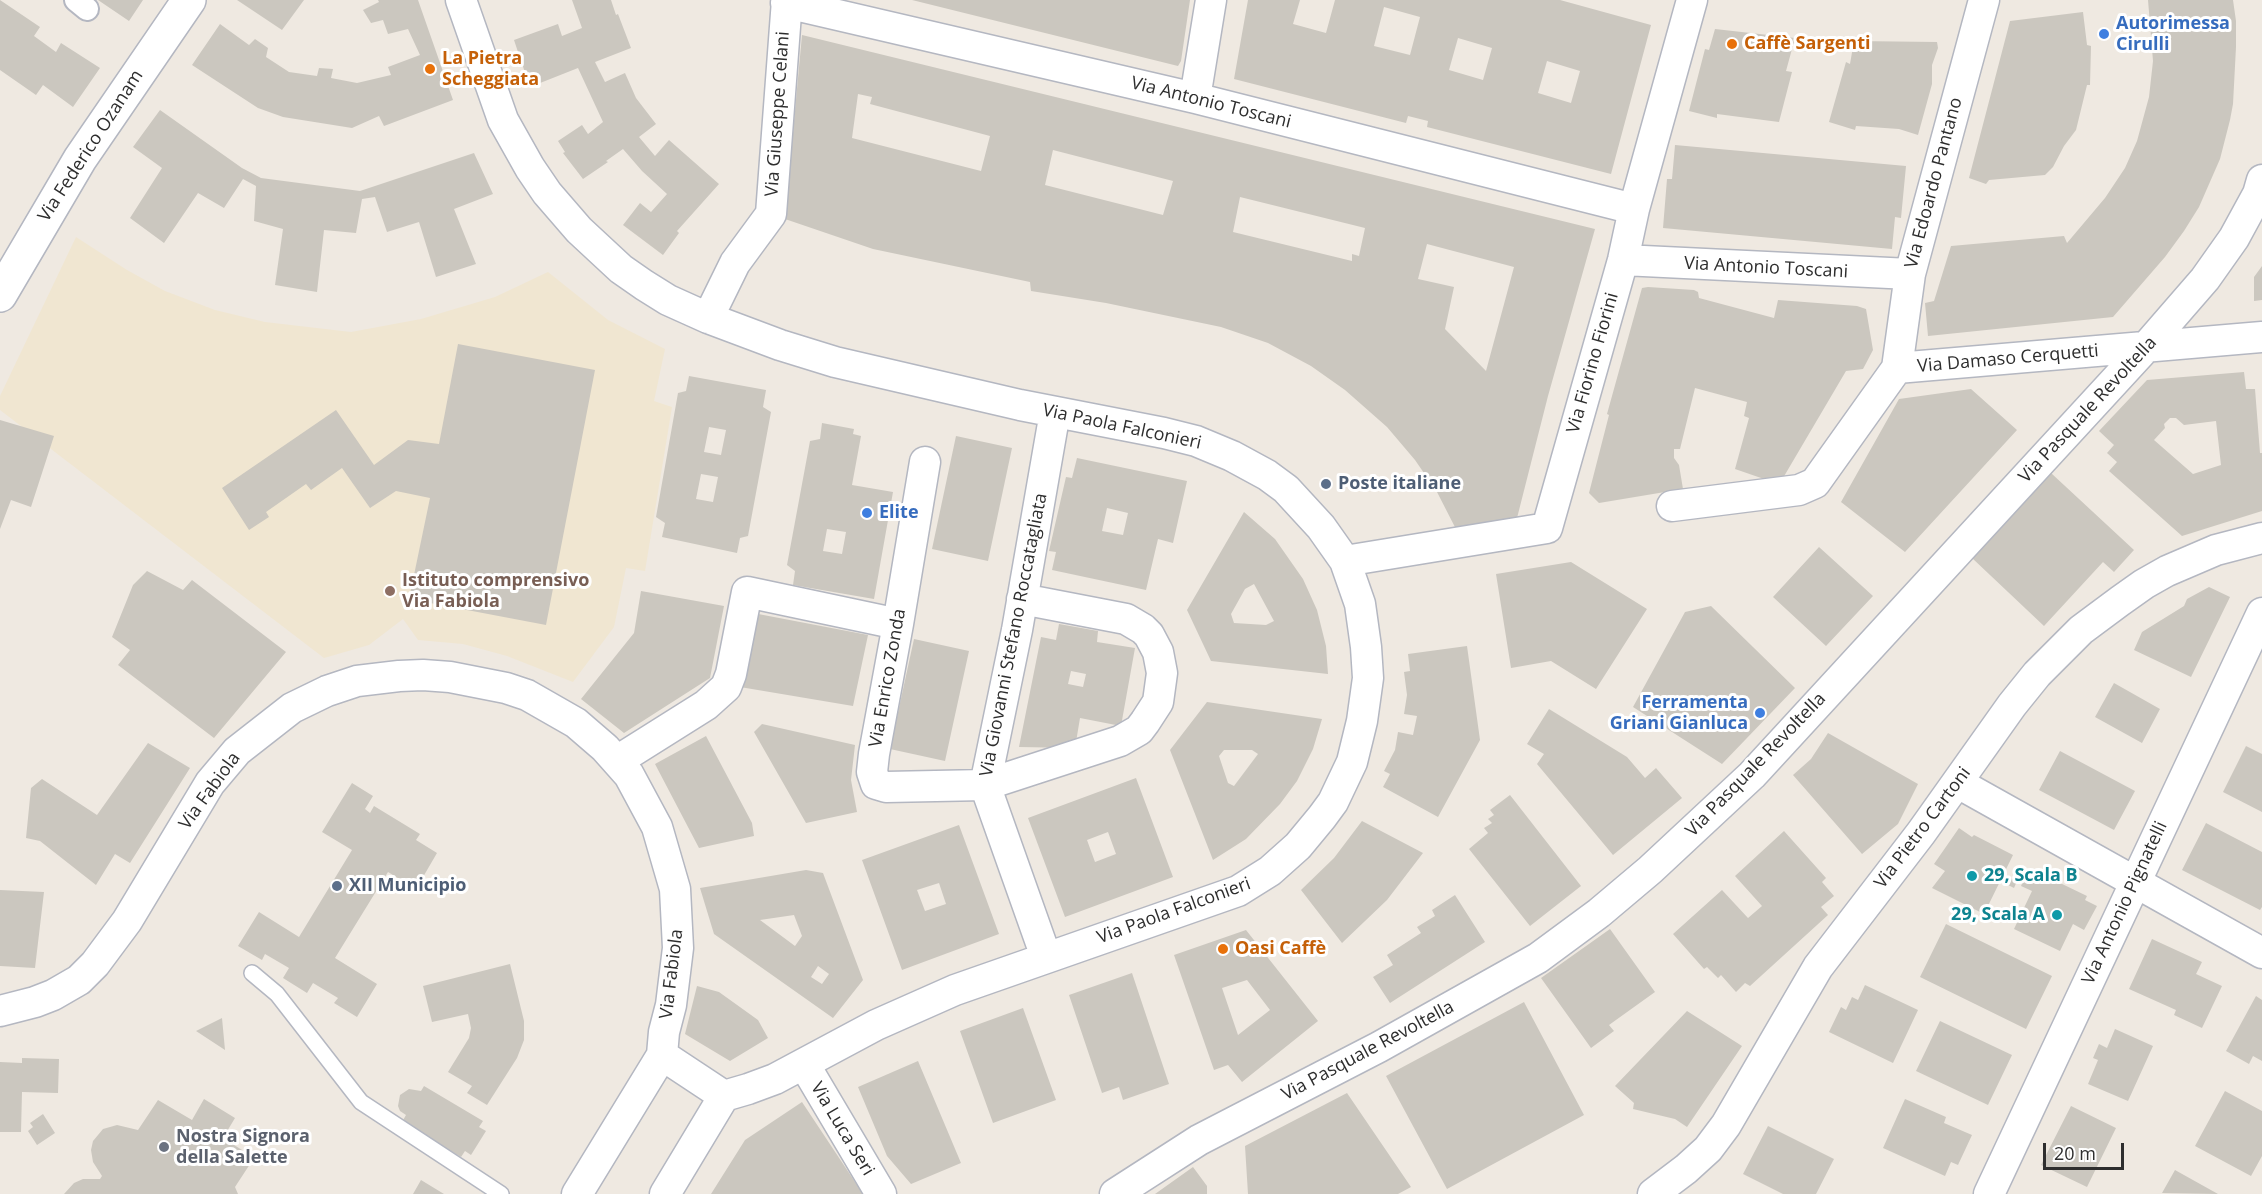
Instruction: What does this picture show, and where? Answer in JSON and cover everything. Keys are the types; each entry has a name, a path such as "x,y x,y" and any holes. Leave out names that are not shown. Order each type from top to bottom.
{"street":[{"name":"Via Federico Ozanam","path":"0,295 80,159 189,0"},
{"name":"Via Paola Falconieri","path":"461,0 503,120 520,152 547,193 579,230 621,269 668,300 780,345 905,380 1179,436 1245,462 1267,474 1286,489 1321,526 1345,561 1360,604 1368,678 1362,722 1352,762 1337,795 1322,817 1291,853 1255,882 1239,891 955,990 876,1024 804,1065 757,1086 723,1096"},
{"path":"1195,98 1211,0"},
{"name":"Via Fiorino Fiorini","path":"1345,561 1547,528 1623,260 1634,209 1692,0"},
{"name":"Via Edoardo Pantano","path":"1897,368 1910,274 1984,0"},
{"name":"Via Giuseppe Celani","path":"708,318 735,263 771,214 787,2"},
{"name":"Via Antonio Toscani","path":"787,2 1195,98 1634,209"},
{"name":"Via Pasquale Revoltella","path":"1115,1194 1209,1135 1378,1047 1520,969 1558,945 1627,890 1752,775 2146,347 2205,279 2234,238 2258,194 2262,180"},
{"name":"Via Antonio Toscani","path":"1623,260 1910,274"},
{"name":"Via Damaso Cerquetti","path":"1897,368 2262,337"},
{"path":"1672,506 1799,490 1815,483 1897,368"},
{"name":"Via Giovanni Stefano Roccatagliata","path":"1046,957 985,785 1022,599 1054,412"},
{"name":"Via Enrico Zonda","path":"925,462 872,772 876,784 886,788 985,785"},
{"name":"Via Pietro Cartoni","path":"1653,1194 1708,1149 1726,1125 1818,967 1958,783 2012,705 2037,674 2099,615 2167,571 2216,550 2262,538"},
{"path":"617,761 706,705 726,687 731,674 747,592 898,624"},
{"path":"985,785 1120,741 1138,730 1155,708 1160,696 1162,665 1155,644 1143,629 1126,619 1022,599"},
{"name":"Via Antonio Pignatelli","path":"1989,1194 2262,613"},
{"name":"Via Fabiola","path":"0,1011 44,998 69,986 85,974 102,956 127,921 197,803 237,751 292,708 327,691 357,681 423,675 477,681 527,695 554,709 593,737 617,761 638,789 657,827 675,889 678,948 662,1055"},
{"path":"1958,783 2262,953"},
{"path":"577,1194 662,1055 723,1096 665,1194"},
{"name":"Via Luca Seri","path":"804,1065 881,1194"}],"lane":[{"path":"252,973 277,994 360,1102 501,1194"}],"shaded area":[{"path":"76,237 165,291 215,310 265,322 351,332 421,319 495,297 548,272 608,320 665,349 654,401 672,407 645,571 626,568 614,627 573,682 507,656 463,644 418,640 403,619 369,645 324,658 0,410 0,396"}],"building":[{"path":"0,0 40,27 34,36 56,52 61,43 100,68 73,107 43,85 36,95 0,70"},
{"path":"98,0 143,0 129,21"},
{"path":"237,0 304,0 282,30"},
{"path":"378,0 418,0 453,100 384,126 379,116 352,128 283,117 258,108 192,65 220,24 249,45 255,39 268,48 266,57 289,72 317,76 319,68 333,69 331,78 357,83 391,75 388,67 420,55 408,29 388,34 383,20 371,23 363,10 379,2"},
{"path":"572,0 611,0 616,15 618,14 631,48 595,62 605,82 625,73 636,98 656,124 639,137 655,156 669,140 719,184 677,231 679,233 663,255 623,225 640,203 651,212 667,194 623,149 583,179 563,153 565,152 558,141 582,125 588,134 603,122 578,68 530,87 514,40 558,24 562,36 582,28"},
{"path":"912,0 1190,0 1181,61 1178,66"},
{"path":"1248,0 1300,0 1293,24 1326,33 1335,0 1560,0 1651,25 1611,174 1427,127 1428,121 1408,116 1406,123 1234,79","holes":["1384,7 1420,17 1410,55 1374,46","1458,38 1492,48 1483,80 1449,70","1547,61 1580,71 1571,103 1538,93"]},
{"path":"2148,0 2233,0 2236,47 2230,120 2220,159 2199,207 2184,231 2165,257 2113,317 1928,336 1925,303 1934,301 1951,246 2064,236 2067,243 2105,198 2125,168 2137,141 2149,97 2153,61"},
{"path":"2083,12 2087,45 2091,46 2090,85 2087,85 2076,130 2053,167 2045,175 1989,180 1986,184 1969,178 2010,21"},
{"path":"1715,29 1795,38 1786,71 1792,72 1779,122 1717,114 1717,118 1689,111 1705,49 1709,50"},
{"path":"802,35 1595,229 1548,396 1516,522 1458,533 1437,492 1415,460 1387,427 1345,390 1311,366 1268,343 1221,327 1106,303 1031,291 1030,282 873,249 785,219","holes":["858,94 872,97 870,104 990,136 981,171 852,138","1053,150 1173,181 1163,215 1045,185","1240,197 1365,228 1359,256 1352,254 1352,261 1233,232","1427,244 1514,267 1486,371 1445,329 1454,287 1418,279"]},
{"path":"1854,41 1937,42 1938,48 1932,65 1932,84 1918,135 1899,129 1856,126 1855,130 1829,122 1846,62 1850,64"},
{"path":"160,110 242,168 261,178 360,191 474,153 493,194 454,209 476,264 436,277 419,222 387,232 375,197 362,199 356,233 324,230 317,292 275,285 283,229 254,221 256,186 243,179 224,208 198,193 164,243 130,218 162,168 133,147"},
{"path":"1675,145 1906,166 1901,218 1895,217 1892,249 1663,228 1667,179 1672,179"},
{"path":"2262,266 2262,300 2254,301 2254,277"},
{"path":"1642,288 1694,290 1698,292 1699,298 1774,318 1778,300 1857,306 1866,309 1873,350 1863,369 1846,371 1783,478 1764,479 1735,469 1749,418 1744,416 1747,402 1695,388 1680,449 1674,449 1674,458 1679,465 1683,489 1599,503 1589,493 1609,415 1607,414"},
{"path":"458,344 595,370 546,625 409,599 430,498 396,491 370,508 342,468 311,490 306,484 266,512 269,517 249,530 222,488 336,410 374,465 408,440 439,444"},
{"path":"2244,372 2246,389 2255,389 2260,453 2262,453 2262,511 2182,536 2109,471 2117,462 2107,453 2114,445 2099,431 2147,380","holes":["2170,418 2176,418 2184,425 2216,421 2221,465 2193,474 2154,440 2165,428 2164,424"]},
{"path":"689,376 766,390 763,407 771,412 748,536 740,538 737,553 662,537 665,523 656,517 678,393 686,391","holes":["709,427 726,430 721,455 704,452","701,474 718,477 713,502 696,499"]},
{"path":"1971,389 2017,430 1905,552 1841,502 1899,399"},
{"path":"0,420 54,436 31,507 11,500 0,529"},
{"path":"822,423 854,429 853,434 861,436 852,485 893,492 874,599 793,585 795,571 787,565 810,441 820,439","holes":["827,529 846,532 842,554 823,551"]},
{"path":"956,436 1012,448 988,561 932,549"},
{"path":"1077,458 1187,481 1173,543 1158,539 1146,590 1052,570 1056,552 1049,551 1066,477 1072,478","holes":["1107,508 1128,513 1123,535 1102,531"]},
{"path":"2051,473 2134,550 2114,572 2103,562 2044,626 1972,558"},
{"path":"1244,512 1275,539 1303,579 1317,610 1326,646 1328,674 1211,661 1187,610","holes":["1254,584 1274,621 1266,625 1234,623 1231,614 1245,589"]},
{"path":"1819,547 1873,596 1826,646 1773,597"},
{"path":"1571,562 1647,609 1596,689 1551,661 1511,668 1496,574"},
{"path":"147,571 183,590 192,580 286,652 214,738 118,665 130,650 112,637 133,585"},
{"path":"2209,587 2230,597 2191,677 2134,650 2142,632 2184,606 2187,599"},
{"path":"641,591 724,606 710,678 624,733 581,699 634,633"},
{"path":"1711,606 1795,688 1722,764 1633,707 1685,612"},
{"path":"753,613 868,635 853,706 740,687"},
{"path":"1059,624 1098,631 1097,642 1135,648 1121,726 1080,718 1075,748 1019,747 1041,637 1056,640","holes":["1071,671 1086,674 1083,687 1068,684"]},
{"path":"914,639 969,651 945,761 890,749"},
{"path":"1467,646 1480,740 1438,817 1383,787 1390,774 1384,771 1395,750 1398,732 1413,735 1417,716 1404,714 1407,695 1404,672 1410,671 1408,654"},
{"path":"2114,683 2160,709 2142,743 2095,717"},
{"path":"1207,702 1322,719 1313,749 1297,781 1280,804 1246,839 1213,860 1170,750","holes":["1224,750 1252,750 1258,754 1234,786 1228,783 1219,756"]},
{"path":"1549,709 1627,757 1645,778 1656,768 1682,798 1613,855 1537,764 1544,754 1527,744"},
{"path":"762,724 855,745 851,780 857,812 806,823 754,732"},
{"path":"1828,733 1918,784 1898,824 1862,854 1793,775 1811,759"},
{"path":"706,736 752,823 754,836 699,848 655,764"},
{"path":"148,743 190,768 130,863 115,854 96,885 40,841 26,838 31,788 42,779 97,815"},
{"path":"2246,746 2262,754 2262,812 2223,792"},
{"path":"2060,751 2135,791 2114,830 2039,790"},
{"path":"1136,778 1173,877 1065,917 1028,818","holes":["1108,832 1116,854 1095,862 1087,840"]},
{"path":"352,783 373,796 365,809 370,813 374,806 420,834 416,840 437,853 416,889 388,872 335,958 377,984 357,1017 334,1003 338,998 313,983 307,993 283,978 289,968 265,954 262,960 238,946 259,912 299,937 352,850 322,832"},
{"path":"1510,795 1581,886 1530,926 1469,849 1488,833 1484,828 1492,823 1488,819 1494,815 1490,810"},
{"path":"1362,821 1423,853 1387,900 1342,943 1301,890 1334,858"},
{"path":"2206,823 2262,852 2262,907 2260,910 2182,870"},
{"path":"959,825 999,934 902,970 862,860","holes":["939,883 946,904 925,911 917,890"]},
{"name":"29, Scala B","path":"1959,828 1972,837 1974,835 2013,855 1984,914 1932,888 1945,871 1934,864"},
{"path":"1784,831 1826,878 1822,882 1834,896 1821,907 1828,915 1750,986 1745,983 1736,992 1721,975 1718,978 1707,967 1704,969 1673,934 1722,890 1748,918 1762,906 1735,876"},
{"name":"29, Scala A","path":"2029,868 2087,896 2085,900 2097,906 2084,930 2073,924 2060,951 2014,929 2032,891 2021,886"},
{"path":"806,870 823,873 863,980 833,1018 714,934 700,888","holes":["794,915 802,936 795,946 760,920","818,966 829,974 822,984 811,977"]},
{"path":"2009,877 2017,881 2014,888 2006,884"},
{"path":"0,890 44,892 35,968 0,966"},
{"path":"1455,895 1485,942 1390,1003 1373,977 1393,965 1387,955 1421,933 1417,927 1435,916 1432,910"},
{"path":"1946,924 2052,976 2026,1029 1920,977"},
{"path":"1610,929 1655,992 1609,1025 1614,1031 1591,1048 1541,978"},
{"path":"1246,930 1318,1021 1242,1082 1228,1065 1214,1070 1174,955","holes":["1247,980 1270,1010 1238,1035 1222,988"]},
{"path":"2152,939 2202,962 2196,974 2222,986 2202,1028 2174,1015 2176,1010 2129,989"},
{"path":"510,964 524,1021 524,1040 517,1058 487,1105 467,1093 472,1086 448,1072 469,1038 471,1028 468,1014 432,1022 423,986"},
{"path":"1132,973 1169,1084 1123,1100 1119,1087 1102,1093 1069,995"},
{"path":"1865,985 1918,1010 1893,1063 1829,1032 1841,1007 1846,1010 1852,997 1858,1000"},
{"path":"697,986 719,992 758,1020 768,1038 730,1061 685,1034"},
{"path":"2256,996 2262,1000 2262,1061 2253,1056 2249,1064 2226,1051"},
{"path":"1524,1002 1584,1115 1447,1189 1386,1076"},
{"path":"1023,1008 1056,1100 993,1123 960,1031"},
{"path":"1687,1011 1742,1046 1687,1127 1675,1119 1633,1109 1634,1103 1615,1086"},
{"path":"222,1018 225,1050 196,1031"},
{"path":"1940,1021 2012,1055 1988,1105 1916,1071"},
{"path":"2115,1029 2153,1046 2128,1101 2088,1084 2098,1060 2093,1058 2099,1044 2107,1048"},
{"path":"22,1058 59,1059 58,1093 22,1092 21,1132 0,1132 0,1062 22,1063"},
{"path":"918,1061 961,1163 911,1184 887,1156 858,1087"},
{"path":"424,1086 483,1121 479,1127 486,1131 471,1155 465,1151 461,1157 402,1122 406,1115 400,1111 398,1106 400,1095 409,1089 421,1091"},
{"path":"2225,1091 2262,1111 2262,1156 2251,1176 2195,1146"},
{"path":"1347,1093 1411,1187 1398,1194 1248,1194 1245,1146"},
{"name":"Nostra Signora della Salette","path":"204,1099 235,1118 223,1138 250,1155 252,1161 235,1187 238,1194 64,1194 74,1183 83,1179 100,1179 102,1176 93,1162 91,1150 93,1141 103,1129 117,1125 138,1130 158,1100 192,1120"},
{"path":"1905,1099 1946,1117 1944,1123 1972,1135 1958,1165 1951,1162 1945,1176 1883,1148"},
{"path":"802,1102 863,1194 711,1194 745,1140"},
{"path":"2071,1106 2116,1128 2087,1187 2041,1165"},
{"path":"43,1114 55,1133 37,1145 28,1131 33,1127 30,1123"},
{"path":"1768,1126 1834,1159 1816,1194 1783,1194 1743,1174"},
{"path":"1193,1167 1207,1186 1207,1194 1155,1194"},
{"path":"2175,1170 2218,1194 2162,1193"},
{"path":"421,1180 444,1194 413,1194"}],"place":[{"name":"Autorimessa Cirulli","path":"2104,34"},
{"name":"Caffè Sargenti","path":"1732,44"},
{"name":"La Pietra Scheggiata","path":"430,69"},
{"name":"Poste italiane","path":"1326,484"},
{"name":"Elite","path":"867,513"},
{"name":"Istituto comprensivo Via Fabiola","path":"390,591"},
{"name":"Ferramenta Griani Gianluca","path":"1760,713"},
{"name":"29, Scala B","path":"1972,876"},
{"name":"XII Municipio","path":"337,886"},
{"name":"29, Scala A","path":"2057,915"},
{"name":"Oasi Caffè","path":"1223,949"},
{"name":"Nostra Signora della Salette","path":"164,1147"}]}
